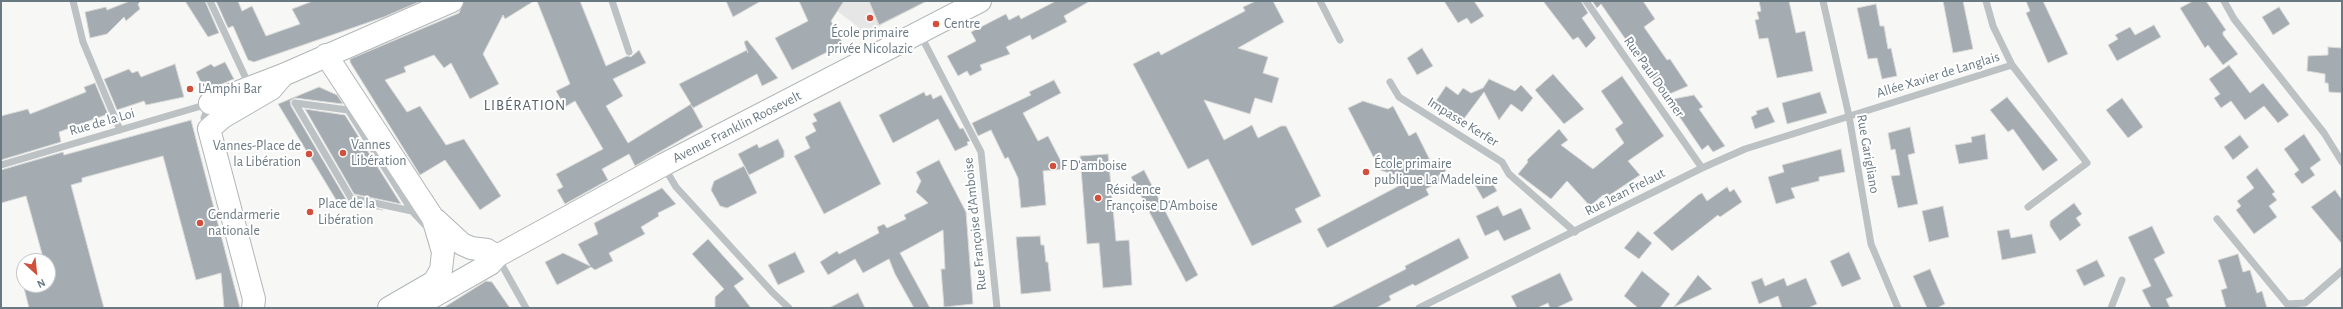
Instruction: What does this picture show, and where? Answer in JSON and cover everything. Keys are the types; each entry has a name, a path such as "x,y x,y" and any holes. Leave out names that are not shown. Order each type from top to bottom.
{"main road":[{"path":"210,103 283,75 452,1"},
{"name":"Avenue Franklin Roosevelt","path":"497,256 663,165 980,1"},
{"path":"326,55 433,218 462,244 471,248 487,250 497,256 490,264 413,308"},
{"path":"258,305 209,129 223,117 271,90 283,75"},
{"path":"389,308 428,285 438,276 444,252 433,218"}],"street":[{"path":"73,1 83,42 120,130"},
{"path":"210,1 250,87"},
{"path":"612,1 629,52"},
{"path":"1320,1 1340,40"},
{"name":"Rue Paul Doumer","path":"1586,1 1702,168"},
{"name":"Rue Garigliano","path":"1824,1 1849,116 1871,244 1898,308"},
{"name":"Allée Xavier de Langlais","path":"1986,1 1993,26 2012,65 2086,163 2028,207"},
{"path":"2224,1 2234,19 2324,133 2342,162"},
{"name":"Rue Françoise d'Amboise","path":"919,33 981,152 997,308"},
{"name":"Allée Xavier de Langlais","path":"1849,116 2012,65"},
{"name":"Impasse Kerfer","path":"1390,82 1399,97 1502,162 1509,174 1575,232"},
{"path":"209,129 204,118 210,103"},
{"name":"Rue de la Loi","path":"1,165 210,103"},
{"path":"412,211 351,198 295,103 348,110 412,211 440,239"},
{"name":"Rue Jean Frelaut","path":"1419,308 1430,306 1702,168 1745,149 1849,116"},
{"path":"663,165 676,187 773,293 789,308"},
{"path":"2217,218 2287,304 2305,303 2342,271"},
{"path":"497,256 526,308"},
{"path":"2111,308 2122,280"}],"shaded area":[{"name":"École primaire privée Nicolazic","path":"799,1 914,1 916,7 864,34 857,26 837,11 812,6 803,10"}],"building":[{"path":"130,1 141,1 138,4 140,9 126,21 124,17 107,34 90,38 85,12 106,7 107,10"},
{"path":"185,1 205,1 219,33 208,37"},
{"path":"216,1 238,1 242,11 252,6 266,36 300,24 292,9 313,1 421,1 384,17 254,62 248,60 233,26 228,28"},
{"path":"464,1 534,1 505,19 503,15 483,54 499,84 470,99 451,63 444,68 434,55 404,67 406,72 385,80 407,112 420,106 446,145 464,139 501,196 480,210 445,160 420,175 350,62 350,59 459,13"},
{"path":"537,1 580,1 606,66 627,56 631,57 639,50 646,63 613,79 623,96 606,106 628,143 691,104 679,84 747,50 744,42 747,40 778,78 762,86 757,74 693,108 691,105 703,127 635,166 629,154 602,169 608,180 565,204 557,190 563,187 556,174 603,149 575,101 565,107 556,91 570,84"},
{"path":"726,1 761,1 733,17"},
{"path":"799,1 844,1 831,21 843,44 792,70 775,38 808,21"},
{"path":"869,1 927,1 879,25"},
{"path":"1056,1 1090,1 1064,16 1067,22 1032,40 1030,35 1006,47 1010,54 980,65 982,70 970,76 967,71 958,76 947,56 976,41 971,32 1006,14 1009,20 1019,15 1021,19"},
{"path":"1256,1 1273,1 1284,22 1238,48 1268,57 1263,73 1279,78 1272,103 1255,98 1250,114 1204,100 1224,140 1252,125 1258,138 1281,126 1286,126 1321,196 1295,209 1302,222 1252,246 1208,159 1188,169 1133,64 1159,51 1161,55 1245,11 1243,7"},
{"path":"1444,1 1474,1 1484,16 1471,24 1467,18 1458,23"},
{"path":"1543,1 1581,1 1588,13 1582,18 1596,38 1586,48 1578,37 1573,40"},
{"path":"1592,1 1643,1 1655,19 1644,27 1667,60 1670,59 1688,86 1665,96 1601,4 1597,8"},
{"path":"1759,1 1789,1 1796,33 1805,31 1813,71 1777,78 1768,38 1759,39 1755,20 1759,19 1757,12 1761,11"},
{"path":"1943,1 1963,1 1973,49 1953,53"},
{"path":"2026,1 2043,1 2068,54 2048,63 2026,13 2030,11"},
{"path":"2193,1 2206,1 2226,30 2223,32 2223,35 2238,54 2223,65 2208,45 2205,48 2180,8"},
{"path":"1876,4 1880,26 1884,26 1888,49 1891,48 1897,76 1882,79 1877,58 1868,59 1857,8"},
{"path":"2279,7 2290,24 2273,35 2262,17"},
{"path":"2154,25 2161,37 2117,61 2108,45 2118,39 2115,35 2130,27 2135,35"},
{"path":"2328,47 2342,48 2342,93 2329,92 2328,83 2325,83 2325,74 2307,71 2308,56 2328,55"},
{"path":"1422,48 1433,66 1417,75 1407,58"},
{"path":"225,62 234,79 205,91 196,72 211,64 214,67"},
{"path":"175,64 184,97 146,105 144,101 117,110 104,79 129,69 132,73 138,71 141,77"},
{"path":"2229,65 2250,93 2263,83 2289,115 2278,123 2264,106 2245,120 2231,101 2221,108 2214,98 2220,94 2209,79"},
{"path":"1553,74 1584,109 1564,124 1535,90"},
{"path":"1622,76 1664,136 1628,161 1640,175 1605,198 1603,195 1590,206 1567,181 1551,199 1518,174 1528,162 1527,160 1559,129 1568,140 1561,145 1593,169 1624,143 1615,129 1623,123 1601,91"},
{"path":"1489,79 1515,91 1521,85 1533,98 1522,112 1511,104 1499,120 1484,92 1463,120 1436,101 1446,86 1458,95 1463,88 1471,93 1483,88"},
{"path":"1054,80 1061,93 1023,113 1038,141 1048,136 1065,169 1043,171 1046,205 1021,208 1018,178 1008,157 1005,159 991,130 978,136 972,123 1031,95 1029,92"},
{"path":"95,83 108,114 59,132 61,142 1,160 1,116 28,109 30,114 86,92 84,87"},
{"path":"319,87 337,95 343,104 295,98 290,101 291,106 347,201 383,210 338,203 278,104"},
{"path":"924,92 926,96 931,94 933,99 941,95 960,129 963,128 970,141 967,142 968,145 955,151 938,119 893,143 879,115"},
{"path":"1820,92 1827,113 1787,124 1782,103"},
{"path":"1694,95 1703,107 1699,109 1725,146 1713,152 1708,145 1702,150 1668,100"},
{"path":"2007,97 2058,160 2043,171 2013,129 2008,132 1990,110"},
{"path":"2122,98 2143,127 2128,138 2106,110"},
{"path":"840,101 881,184 824,214 794,156 810,148 805,137 816,131 812,123 817,121 813,114"},
{"path":"1363,101 1388,109 1393,106 1409,136 1416,132 1432,164 1440,160 1446,171 1438,176 1441,181 1426,189 1429,195 1327,248 1317,229 1410,180 1380,170 1348,108"},
{"path":"1768,107 1775,122 1755,129 1751,117 1757,114 1756,111"},
{"path":"305,109 345,115 401,204 354,194"},
{"path":"191,120 240,308 224,308 221,273 196,280 163,156 82,178 82,182 71,185 104,308 29,308 25,293 56,293 56,253 42,253 26,196 1,203 1,170 63,152 64,155"},
{"path":"1910,127 1915,153 1908,155 1918,204 1898,208 1891,176 1900,175 1895,149 1891,150 1888,133"},
{"path":"1985,134 1988,159 1959,164 1955,145 1972,142 1971,137"},
{"path":"2304,134 2321,160 2310,168 2315,175 2302,184 2294,174 2299,170 2284,149"},
{"path":"2240,135 2249,147 2233,160 2224,147"},
{"path":"778,139 784,151 784,157 749,175 738,154 757,144 759,148"},
{"path":"1841,149 1845,172 1819,177 1819,181 1791,188 1795,198 1776,204 1768,177 1784,172 1782,165"},
{"name":"Résidence Françoise D'Amboise","path":"1108,154 1116,241 1129,240 1132,285 1103,288 1099,243 1087,244 1080,156"},
{"path":"939,160 966,212 973,304 944,307 941,269 945,269 943,230 900,253 930,308 914,308 895,274 889,259 863,273 855,259 828,275 820,262 837,251 839,254 879,233 877,227 884,224 887,228 906,219 904,215 928,203 916,192 921,181 916,172"},
{"path":"744,166 757,193 727,208 720,206 711,190 714,181"},
{"path":"2257,168 2275,192 2272,194 2277,200 2269,206 2277,217 2254,234 2236,210 2241,206 2237,201 2254,188 2246,177"},
{"path":"1144,170 1198,275 1186,282 1131,177"},
{"path":"1489,177 1497,191 1483,199 1475,185"},
{"path":"1727,187 1730,192 1734,189 1742,202 1720,217 1718,215 1672,251 1653,233 1698,195 1702,193 1707,201"},
{"path":"662,188 676,204 658,213 659,216 641,227 645,234 609,253 613,261 595,270 591,267 557,285 545,262 563,253 590,266 578,244 598,234 594,223"},
{"path":"2335,190 2342,200 2342,244 2311,207"},
{"path":"2074,203 2082,214 2076,218 2081,225 2060,241 2050,226 2050,221"},
{"path":"1498,206 1503,216 1521,208 1531,229 1504,241 1498,230 1485,236 1476,216"},
{"path":"1943,206 1949,237 1929,242 1922,211"},
{"path":"2152,226 2165,253 2154,259 2173,296 2166,299 2170,308 2151,308 2142,290 2151,286 2128,237"},
{"path":"2009,229 2011,238 2032,234 2036,253 2002,260 1997,231"},
{"path":"1638,231 1652,243 1639,259 1624,248"},
{"path":"1040,236 1041,245 1044,245 1046,262 1048,262 1051,291 1021,294 1016,237"},
{"path":"1459,238 1469,258 1415,286 1413,284 1389,296 1391,300 1376,308 1330,308 1406,269 1405,266"},
{"path":"708,239 744,279 734,286 751,308 715,308 715,297 724,289 692,254"},
{"path":"795,252 805,272 778,285 768,265"},
{"path":"1849,252 1861,279 1842,287 1830,261"},
{"path":"2238,254 2243,272 2250,270 2257,293 2262,291 2267,308 2226,308 2221,290 2227,288 2218,260"},
{"path":"2097,260 2105,276 2084,286 2076,270"},
{"path":"1930,269 1945,304 1937,308 1927,308 1913,276"},
{"path":"1642,271 1670,294 1660,308 1638,308 1624,296"},
{"path":"1560,273 1573,300 1556,308 1550,308 1548,303 1537,308 1517,308 1511,296"},
{"path":"1698,275 1712,289 1674,307"},
{"path":"1762,278 1765,286 1784,278 1787,286 1806,278 1817,304 1808,308 1782,308 1778,296 1759,304 1751,282"},
{"path":"486,281 492,282 510,308 443,308"},
{"path":"858,293 865,308 829,308"}],"place":[{"name":"École primaire privée Nicolazic","path":"870,18"},
{"name":"Centre","path":"936,24"},
{"name":"L'Amphi Bar","path":"190,89"},
{"name":"Vannes Libération","path":"343,153"},
{"name":"Vannes-Place de la Libération","path":"309,154"},
{"name":"F D'amboise","path":"1053,166"},
{"name":"École primaire publique La Madeleine","path":"1366,172"},
{"name":"Résidence Françoise D'Amboise","path":"1098,198"},
{"name":"Place de la Libération","path":"310,212"},
{"name":"Gendarmerie nationale","path":"200,223"}],"district":[{"name":"LIBÉRATION","path":"525,105"}]}
